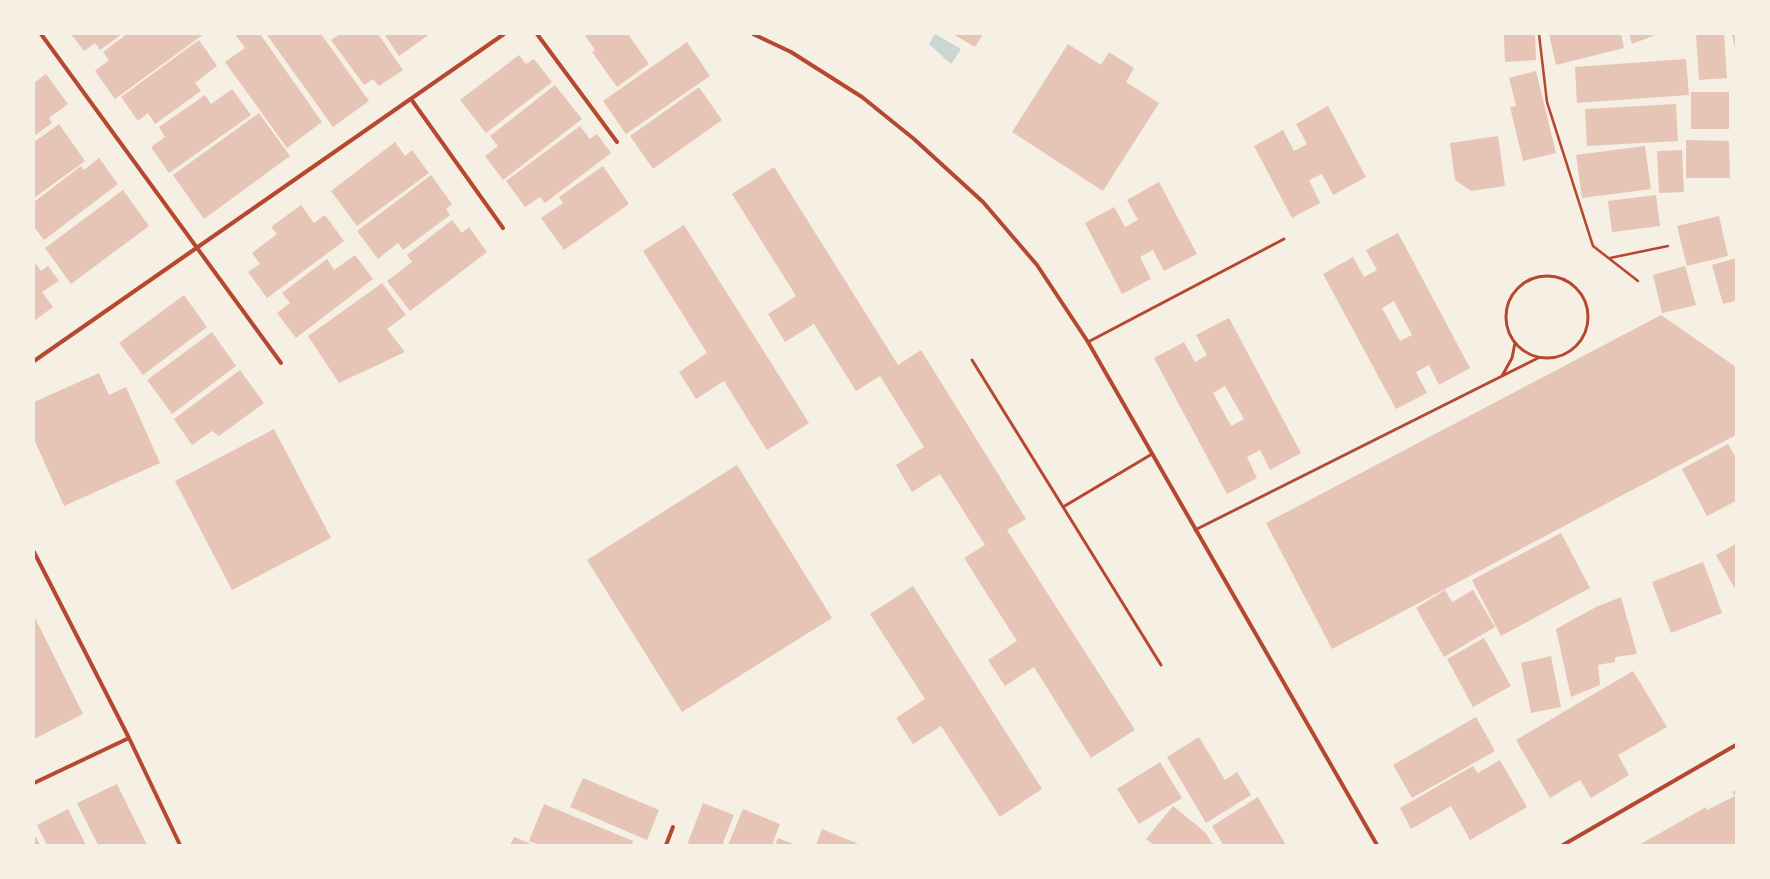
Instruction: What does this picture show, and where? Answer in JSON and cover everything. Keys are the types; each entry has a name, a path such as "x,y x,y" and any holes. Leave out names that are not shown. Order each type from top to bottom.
{"street":[{"path":"41,34 281,363"},
{"path":"34,361 504,34"},
{"path":"537,34 617,142"},
{"path":"753,34 791,52 862,96 914,139 983,202 1037,265 1088,342 1377,845"},
{"path":"411,99 503,228"},
{"path":"34,552 129,738 180,845"},
{"path":"34,783 129,738"},
{"path":"1563,845 1736,745"},
{"path":"666,845 673,827"}],"lane":[{"path":"1088,342 1284,239"},
{"path":"1547,276 1560,279 1571,284 1580,294 1586,305 1587,319 1584,333 1577,345 1566,354 1553,358 1538,358 1525,352 1515,343 1508,330 1506,317 1508,304 1514,293 1523,284 1535,278 1547,276"},
{"path":"1501,377 1512,358 1515,343"},
{"path":"1195,530 1538,358"},
{"path":"972,360 1161,665"},
{"path":"1063,507 1152,454"}],"path":[{"path":"1539,34 1547,102 1593,246 1638,281"},
{"path":"1609,258 1668,246"}],"shaded area":[{"path":"935,34 961,49 951,64 929,44"}],"building":[{"path":"71,34 122,34 100,50 95,43 84,51"},
{"path":"127,34 204,34 115,99 95,71 109,60 103,52"},
{"path":"235,34 260,34 322,122 287,148 225,62 245,48"},
{"path":"321,34 369,101 333,127 267,35"},
{"path":"340,34 378,34 403,70 379,86 373,79 364,85 331,40"},
{"path":"384,34 430,34 399,56"},
{"path":"584,34 628,34 649,64 617,87 592,52 595,50"},
{"path":"953,34 983,34 975,47"},
{"path":"1504,34 1535,34 1536,60 1505,62"},
{"path":"1549,34 1621,34 1624,48 1556,65"},
{"path":"1629,34 1658,34 1632,44"},
{"path":"1696,34 1724,34 1727,78 1699,80"},
{"path":"1732,34 1736,34 1736,48 1735,48"},
{"path":"199,40 217,66 195,83 201,91 155,124 148,113 138,121 121,97"},
{"path":"687,42 710,76 626,134 603,101"},
{"path":"1068,44 1101,65 1109,52 1134,68 1126,82 1159,103 1103,191 1012,132"},
{"path":"519,55 526,64 534,59 552,82 486,133 460,100"},
{"path":"1686,59 1689,95 1577,103 1575,67"},
{"path":"1536,71 1556,153 1523,161 1510,107 1516,106 1509,78"},
{"path":"46,74 68,104 49,118 52,123 34,136 34,83"},
{"path":"555,85 582,119 503,180 485,156 498,146 490,136"},
{"path":"699,87 722,120 653,169 630,136"},
{"path":"232,89 251,115 169,173 151,147 165,137 159,127 205,95 211,104"},
{"path":"1691,92 1729,92 1729,129 1691,129"},
{"path":"1676,104 1678,141 1587,146 1585,109"},
{"path":"1328,106 1366,177 1333,195 1322,174 1309,180 1320,203 1292,218 1254,146 1283,130 1294,151 1307,144 1296,124"},
{"path":"259,113 290,156 204,219 173,175"},
{"path":"59,124 85,161 34,198 34,142"},
{"path":"580,126 590,139 597,134 611,153 545,203 540,197 525,207 506,181"},
{"path":"1498,136 1505,186 1471,191 1455,180 1450,143"},
{"path":"1686,140 1729,141 1730,178 1686,178"},
{"path":"395,142 405,156 412,150 429,173 357,226 331,191"},
{"path":"1645,146 1651,189 1582,198 1576,155"},
{"path":"1682,150 1684,192 1659,193 1657,151"},
{"path":"99,158 118,184 44,240 34,227 34,202 81,166 84,170"},
{"path":"603,166 629,204 564,250 541,218 563,203 559,197"},
{"path":"774,167 898,365 921,350 1026,519 1007,530 1135,730 1091,758 1034,667 1005,686 988,660 1017,641 964,558 985,545 940,474 912,492 896,465 924,447 880,376 856,391 814,324 785,342 768,314 796,296 732,194"},
{"path":"431,175 452,204 446,209 450,215 403,250 398,243 378,259 357,231"},
{"path":"1159,182 1197,254 1164,271 1153,250 1140,257 1151,279 1122,294 1085,223 1114,207 1125,227 1138,220 1127,200"},
{"path":"123,190 149,226 71,284 45,248"},
{"path":"1656,195 1660,226 1612,232 1608,201"},
{"path":"301,205 314,223 325,215 344,241 267,298 248,272 260,264 252,253 277,234 271,227"},
{"path":"1719,216 1728,256 1687,266 1677,226"},
{"path":"452,220 462,233 469,227 487,252 410,311 387,281 412,262 407,255"},
{"path":"684,225 809,423 767,450 724,381 696,399 679,372 707,353 643,251"},
{"path":"1398,233 1470,368 1439,385 1429,365 1416,372 1427,393 1396,409 1323,274 1353,257 1364,277 1377,270 1366,250","holes":["1394,301 1412,335 1400,341 1382,308"]},
{"path":"355,255 373,279 296,338 277,313 290,303 282,293 327,259 334,270"},
{"path":"1736,258 1736,301 1723,304 1712,265"},
{"path":"34,261 41,271 48,266 59,281 42,292 53,307 34,321"},
{"path":"1685,266 1696,305 1662,313 1653,275"},
{"path":"382,283 406,315 387,329 405,352 339,383 308,336"},
{"path":"184,295 207,327 143,375 119,343"},
{"path":"1661,315 1736,367 1736,435 1332,649 1266,523"},
{"path":"1229,318 1301,453 1270,470 1260,450 1247,457 1257,478 1227,494 1154,358 1184,342 1195,362 1207,355 1196,335","holes":["1225,386 1244,419 1231,426 1213,393"]},
{"path":"212,332 236,366 172,414 147,380"},
{"path":"240,370 264,403 219,436 212,431 192,445 174,419"},
{"path":"99,373 109,395 126,387 160,463 64,506 34,439 34,402"},
{"path":"274,429 331,538 232,590 175,481"},
{"path":"1728,444 1736,458 1736,501 1707,516 1682,469"},
{"path":"737,465 832,618 682,712 587,560"},
{"path":"1561,533 1590,588 1501,636 1472,580"},
{"path":"1736,544 1736,591 1716,555"},
{"path":"1703,562 1722,613 1671,633 1652,582"},
{"path":"913,586 1042,789 1000,817 941,726 913,744 896,718 925,699 870,614"},
{"path":"1445,590 1452,602 1473,590 1495,627 1444,657 1416,608"},
{"path":"1621,597 1637,654 1615,657 1615,662 1598,665 1600,685 1571,697 1556,629 1596,607"},
{"path":"34,616 83,714 34,739"},
{"path":"1484,638 1511,686 1473,707 1447,659"},
{"path":"1551,656 1561,707 1531,713 1521,663"},
{"path":"1633,671 1667,727 1618,755 1629,775 1591,798 1580,780 1550,798 1516,740"},
{"path":"1476,717 1495,751 1412,798 1393,765"},
{"path":"1199,737 1225,780 1237,772 1251,795 1206,823 1167,757"},
{"path":"1500,760 1527,807 1470,840 1451,806 1411,829 1400,808 1473,766 1478,773"},
{"path":"1160,762 1182,798 1139,824 1117,789"},
{"path":"583,778 659,810 647,840 570,807"},
{"path":"117,784 147,845 98,845 77,803"},
{"path":"1736,790 1736,845 1639,845 1706,807 1707,810 1735,796 1732,792"},
{"path":"1258,797 1286,845 1223,845 1212,826"},
{"path":"703,803 734,815 722,845 687,845"},
{"path":"544,804 633,841 632,845 539,845 529,841"},
{"path":"1173,806 1205,832 1213,845 1154,845 1146,839"},
{"path":"68,809 86,845 47,845 37,825"},
{"path":"743,809 780,824 772,845 728,845"},
{"path":"822,829 861,845 816,845"},
{"path":"34,834 40,845 34,845"},
{"path":"514,837 534,845 510,845"},
{"path":"778,838 796,845 775,845"}]}
